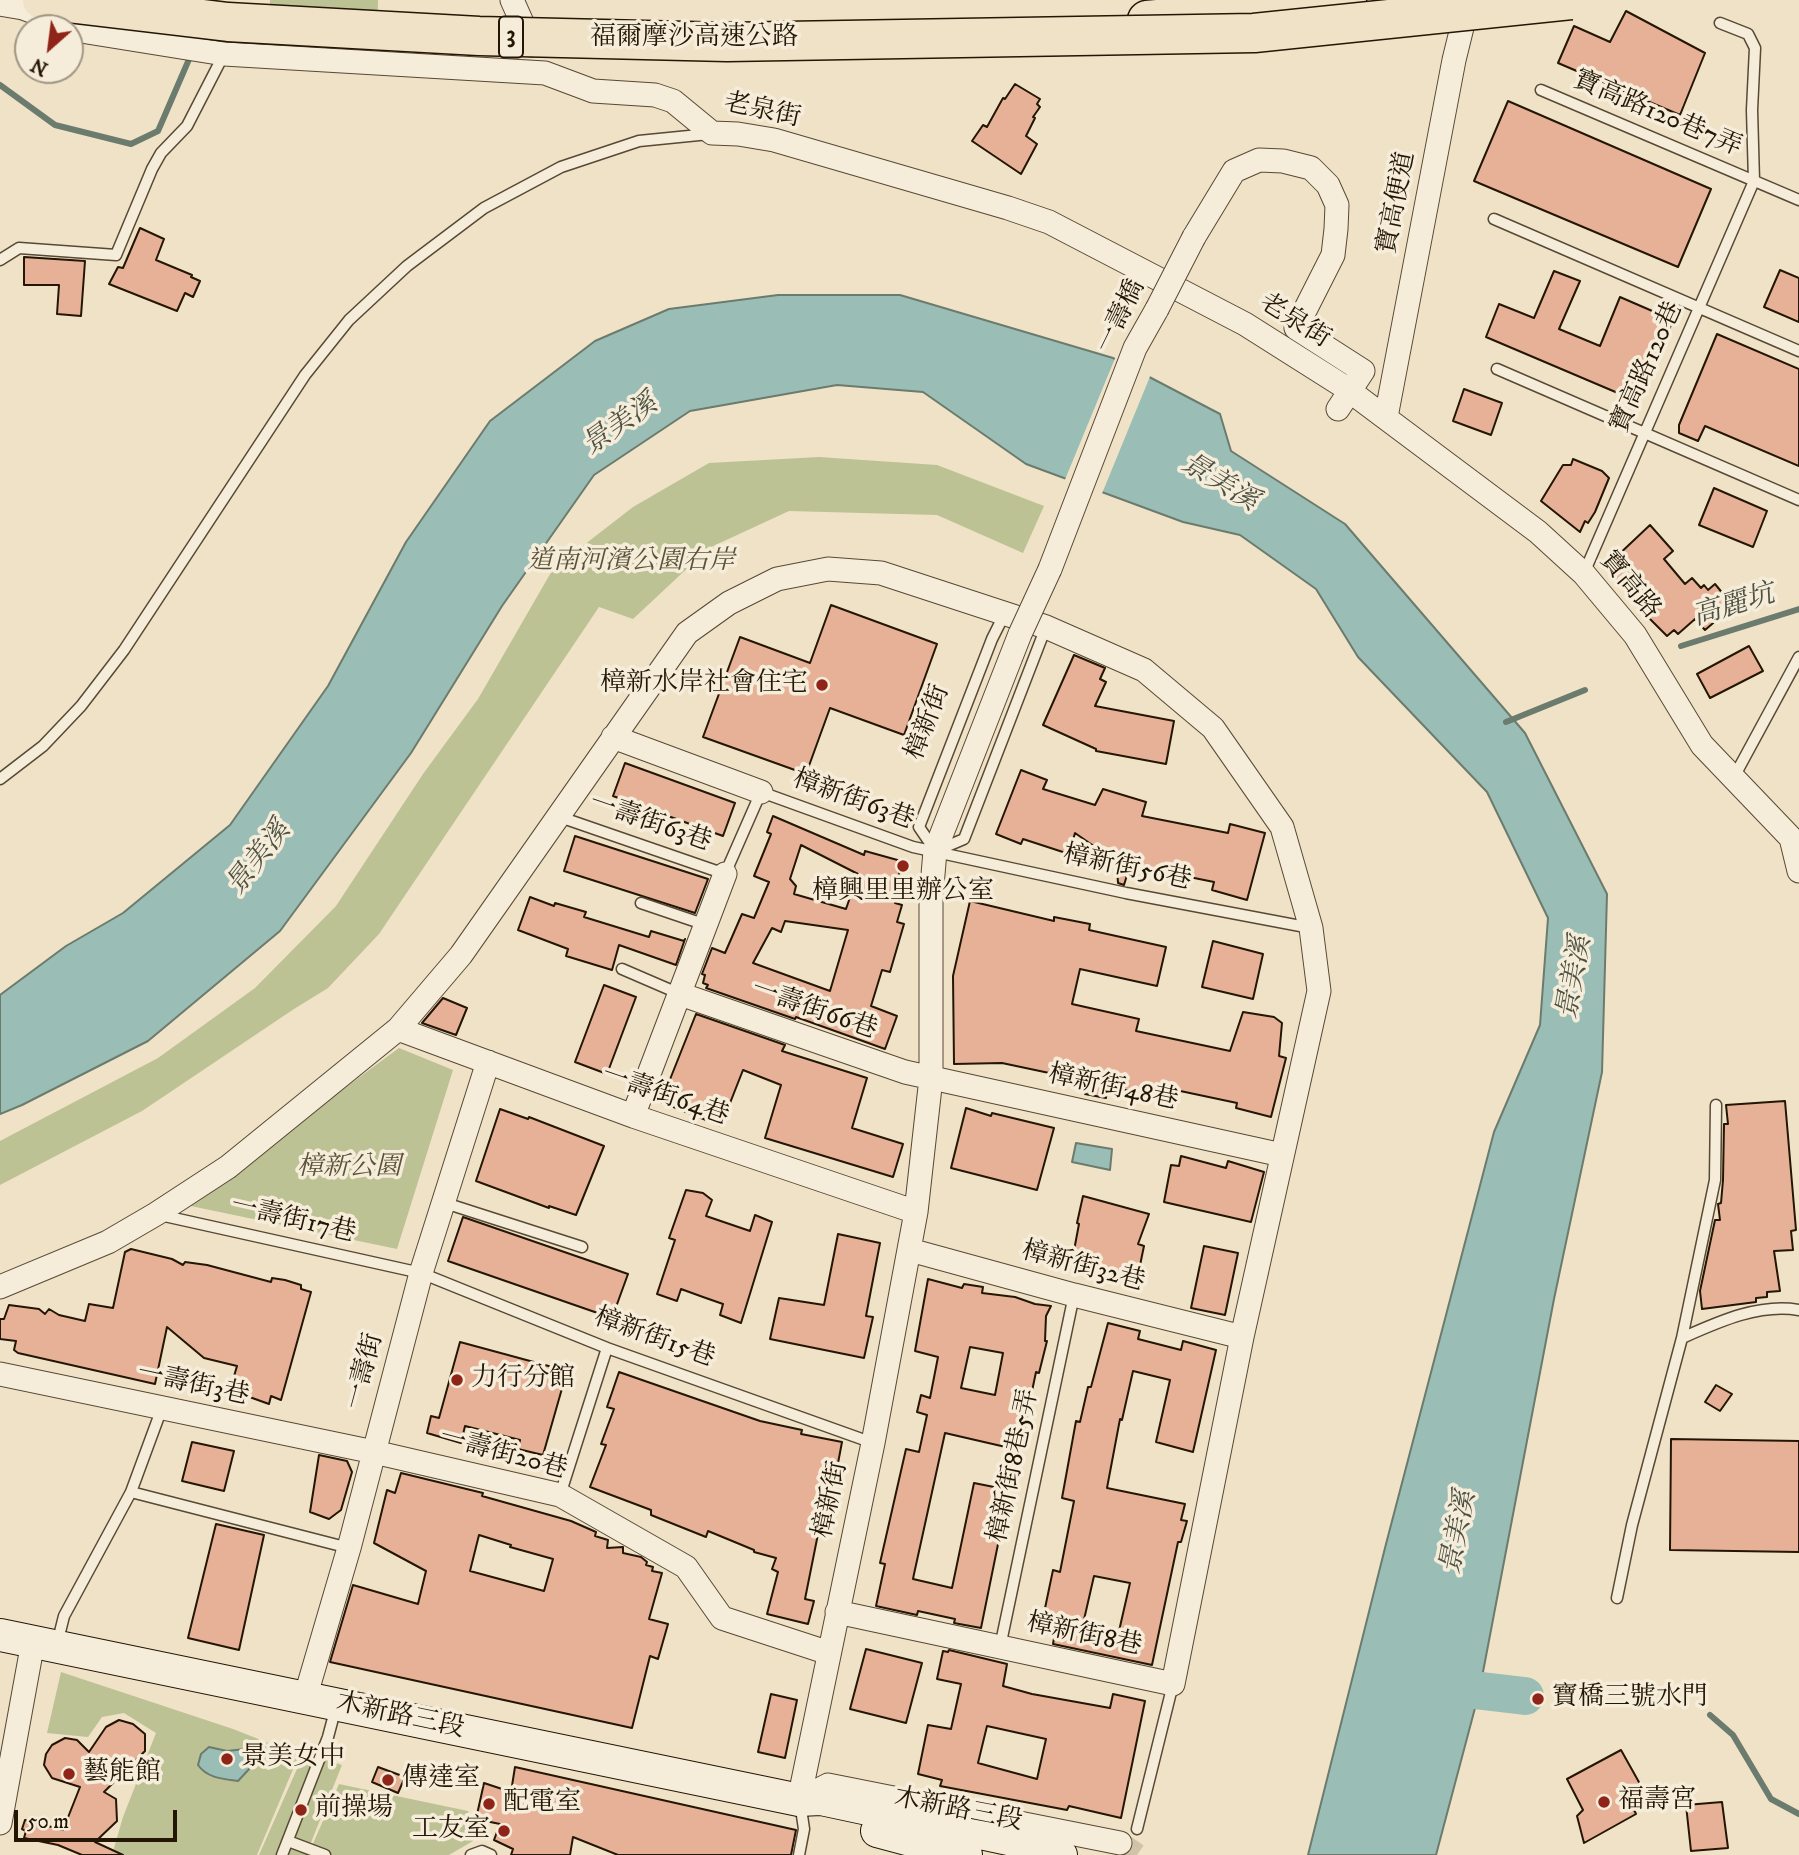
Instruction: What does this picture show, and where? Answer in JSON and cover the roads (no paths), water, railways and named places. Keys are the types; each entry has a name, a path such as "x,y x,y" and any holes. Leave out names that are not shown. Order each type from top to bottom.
{"highway":[{"name":"福爾摩沙高速公路","path":"27,3 228,22 479,36 727,42 981,36 1346,0"},
{"path":"981,36 1254,33 1571,0"}],"main road":[{"name":"木新路三段","path":"0,1635 799,1800 835,1801 1041,1846 1061,1855"},
{"name":"木新路三段","path":"799,1800 820,1816 892,1844 966,1855"}],"street":[{"path":"512,0 545,73"},
{"name":"寶高便道","path":"1386,417 1454,60 1469,0"},
{"name":"老泉街","path":"27,3 87,32 224,54 545,73 593,91 655,95 673,101 712,134 738,134 774,140 1049,222 1245,324 1344,400 1386,417"},
{"name":"一壽橋","path":"935,851 1020,634 1050,569 1135,348 1194,237 1234,171 1259,160 1283,161 1311,168 1328,185 1337,205 1333,255 1296,328 1363,372 1344,400"},
{"name":"寶高路","path":"1386,417 1538,532 1584,574 1635,635 1702,745 1791,838 1799,871"},
{"path":"0,1287 108,1242 156,1214 228,1167 398,1029 461,955 687,633 729,603 777,579 828,569 881,573 1046,626 1144,670 1213,728 1282,827 1311,928 1319,992 1242,1337 1173,1684"},
{"path":"613,737 761,792"},
{"name":"樟新街","path":"799,1800 873,1443 916,1212 931,1078 931,898 935,851"},
{"path":"633,1116 725,874"},
{"name":"一壽街66巷","path":"680,994 905,1072 931,1078"},
{"name":"一壽街64巷","path":"398,1029 633,1116 916,1212"},
{"name":"一壽街","path":"304,1698 349,1548 421,1273 488,1062"},
{"name":"樟新街48巷","path":"931,1078 1282,1155"},
{"name":"樟新街32巷","path":"910,1250 1242,1337"},
{"name":"一壽街3巷","path":"0,1374 374,1452"},
{"name":"一壽街20巷","path":"374,1452 560,1495 687,1567 722,1618 829,1653"},
{"name":"樟新街8巷","path":"837,1612 1173,1684"},
{"path":"0,1823 6,1760 44,1644"},
{"name":"木新路三段","path":"799,1800 828,1784 1128,1836"}],"lane":[{"path":"1720,23 1748,34 1755,48 1752,110 1755,181"},
{"path":"0,260 19,248 116,255 152,169 161,153 187,126 224,54"},
{"name":"寶高路120巷7弄","path":"1541,90 1799,200"},
{"path":"0,779 43,746 81,706 124,650 305,376 349,320 407,266 484,208 561,167 639,141 712,134"},
{"name":"寶高路120巷","path":"1584,574 1755,181"},
{"path":"1494,219 1799,351"},
{"path":"1497,369 1799,500"},
{"name":"樟新街","path":"935,851 919,827 992,639 1005,613"},
{"path":"935,851 964,839 1046,626"},
{"path":"1734,777 1799,657"},
{"name":"樟新街63巷","path":"725,874 761,792 913,847 935,851"},
{"name":"一壽街63巷","path":"560,817 725,874"},
{"name":"樟新街56巷","path":"935,851 1126,893 1311,928"},
{"path":"641,903 706,925"},
{"path":"622,969 680,994"},
{"path":"1618,1598 1632,1525 1682,1338 1715,1180 1716,1105"},
{"path":"445,1203 582,1247"},
{"name":"一壽街17巷","path":"156,1214 421,1273"},
{"name":"樟新街15巷","path":"421,1273 607,1348 873,1443"},
{"name":"樟新街8巷5弄","path":"1000,1647 1074,1295"},
{"path":"1682,1338 1726,1319 1781,1307 1799,1310"},
{"path":"560,1495 607,1348"},
{"path":"44,1644 64,1616 131,1492 162,1408"},
{"path":"131,1492 349,1548"},
{"path":"1128,1836 1173,1684"},
{"path":"282,1855 328,1737 337,1704"},
{"path":"799,1800 804,1829 799,1855"},
{"path":"288,1841 326,1855"},
{"path":"471,1855 482,1851 491,1855"}],"water":[{"name":"景美溪","path":"778,295 900,295 1113,358 1220,414 1231,451 1345,524 1525,733 1607,894 1602,1072 1554,1299 1479,1693 1436,1855 1308,1855 1494,1132 1540,1025 1548,918 1487,792 1358,657 1316,589 1240,535 1183,522 1026,464 923,392 837,385 690,411 594,475 502,606 411,753 280,931 148,1041 0,1114 0,995 66,946 123,913 230,825 328,686 406,542 490,421 595,341 669,309"},
{"path":"1076,1143 1112,1149 1110,1170 1072,1162"},
{"path":"209,1747 227,1751 254,1748 251,1767 238,1781 211,1775 198,1765 201,1754"}],"waterway":[{"path":"0,85 55,125 131,144 158,131 190,57"},
{"name":"高麗坑","path":"1681,646 1799,609"},
{"name":"高麗坑","path":"1506,722 1585,690"},
{"path":"1431,1685 1525,1696"},
{"path":"1710,1715 1733,1735 1771,1799 1799,1814"}],"tunnel":[{"path":"1120,1843 1137,1855"}],"place":[{"name":"樟新水岸社會住宅","path":"822,685"},
{"name":"樟興里里辦公室","path":"903,866"},
{"name":"力行分館","path":"457,1380"},
{"name":"寶橋三號水門","path":"1538,1699"},
{"name":"景美女中","path":"227,1759"},
{"name":"藝能館","path":"69,1774"},
{"name":"傳達室","path":"388,1780"},
{"name":"福壽宮","path":"1604,1802"},
{"name":"配電室","path":"489,1804"},
{"name":"前操場","path":"301,1810"},
{"name":"工友室","path":"504,1831"}],"park label":[{"name":"道南河濱公園右岸","path":"631,563"},
{"name":"樟新公園","path":"349,1169"}]}
